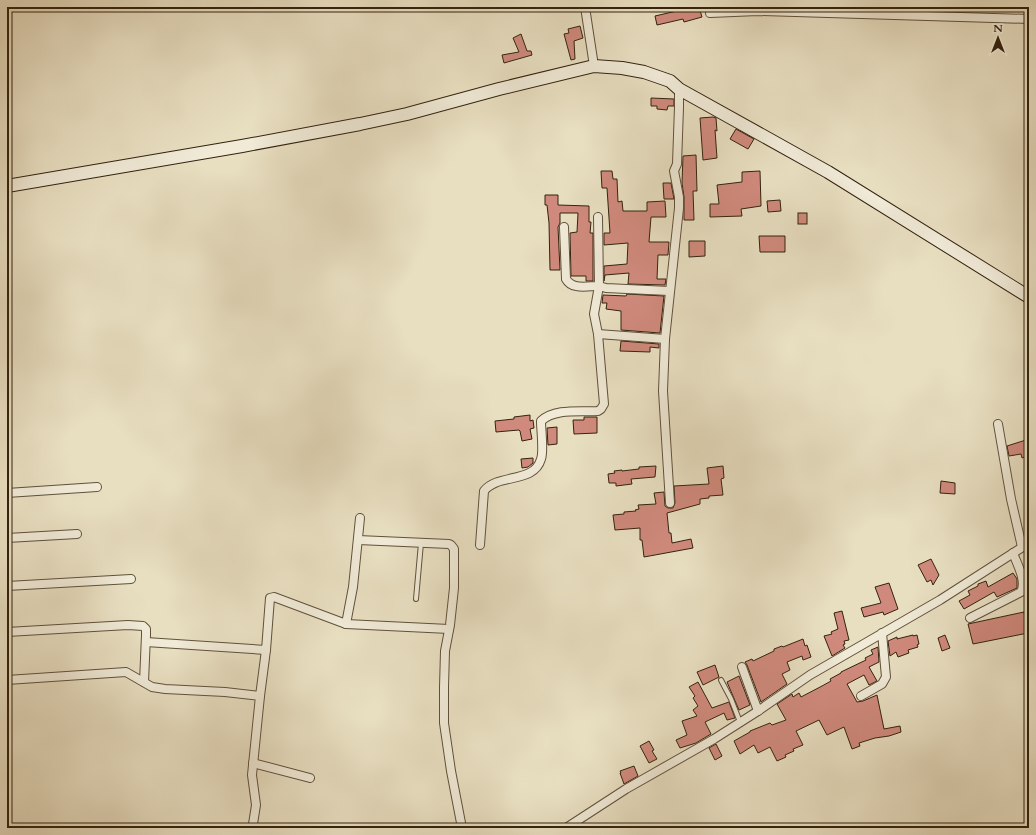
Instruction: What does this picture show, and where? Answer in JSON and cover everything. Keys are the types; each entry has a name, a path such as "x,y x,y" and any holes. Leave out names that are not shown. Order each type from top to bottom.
{"street":[{"path":"585,7 594,66"},
{"path":"710,13 758,10 1029,19"},
{"path":"7,186 242,146 360,124 407,114 499,89 594,66 622,68 644,72 670,81 678,89 828,172 1029,297"},
{"path":"670,503 663,391 665,338 679,208 679,197 674,171 677,164 679,107 678,89"},
{"path":"480,545 484,491 495,482 529,474 537,469 542,458 541,421 546,416 558,412 598,411 604,404 598,334 594,314 599,286 598,217"},
{"path":"564,227 566,279 568,283 573,286 599,286 606,288 670,291"},
{"path":"598,334 665,338"},
{"path":"566,828 626,789 675,762 758,711 810,675 940,600 1026,545 1011,499 998,424"},
{"path":"7,493 97,487"},
{"path":"346,624 353,587 360,518"},
{"path":"7,538 77,534"},
{"path":"358,540 449,544 454,549 454,588 445,658 444,723 451,771 462,828"},
{"path":"970,618 1021,592 1024,587 1014,553"},
{"path":"7,586 131,579"},
{"path":"255,828 253,824 256,805 252,775 266,650 270,598 279,598 346,624 449,629"},
{"path":"7,632 128,625 143,626 146,630 144,682"},
{"path":"861,696 882,684 886,677 882,633"},
{"path":"146,642 266,650"},
{"path":"742,667 758,711"},
{"path":"7,680 126,672 152,687 260,696"},
{"path":"253,763 310,778"}],"lane":[{"path":"416,599 421,543"},
{"path":"721,680 731,699 740,722"}],"building":[{"path":"688,7 699,7 702,17 684,22 683,19 657,25 655,16"},
{"path":"580,26 583,38 574,41 575,59 571,60 564,34 569,33 568,29"},
{"path":"521,34 527,51 531,51 532,55 504,63 502,55 519,52 513,38"},
{"path":"651,98 674,99 674,106 668,106 667,110 657,109 657,106 651,106"},
{"path":"700,118 716,118 717,131 715,130 717,158 703,160"},
{"path":"736,129 754,139 748,149 730,139"},
{"path":"696,155 697,191 693,191 694,220 684,220 684,197 682,183 683,156"},
{"path":"601,171 612,171 613,179 617,179 618,202 622,201 623,211 647,211 647,202 665,201 666,217 651,217 649,242 669,242 668,255 658,255 657,279 666,279 665,285 628,284 629,273 605,275 604,281 604,266 627,264 628,243 604,245 604,233 610,233 607,188 602,188"},
{"path":"760,171 761,206 741,209 742,216 710,217 710,204 719,204 717,185 742,182 742,172"},
{"path":"663,183 671,183 674,199 664,199"},
{"path":"545,195 558,195 558,205 589,206 589,222 591,222 590,233 593,233 593,281 586,281 586,276 571,276 570,233 577,232 578,213 560,213 560,223 558,227 560,270 550,270 549,223 547,205 545,205"},
{"path":"780,200 781,211 768,212 767,201"},
{"path":"798,213 807,213 807,224 798,224"},
{"path":"759,236 785,236 785,252 760,252"},
{"path":"689,241 705,241 705,256 689,257"},
{"path":"627,294 664,296 660,333 621,330 621,311 606,309 607,303 602,303 603,295 626,296"},
{"path":"621,341 659,344 659,348 650,347 650,352 620,351"},
{"path":"530,415 530,421 533,420 534,428 530,429 532,439 522,441 519,430 496,432 495,421 514,419 514,417"},
{"path":"584,417 597,417 597,433 574,434 573,420 584,420"},
{"path":"557,427 557,444 548,445 547,428"},
{"path":"1029,439 1029,455 1022,458 1021,454 1009,456 1007,446"},
{"path":"533,458 533,463 528,467 522,468 521,459"},
{"path":"656,466 655,477 631,479 632,484 616,486 616,483 609,483 608,474 615,473 614,471"},
{"path":"723,466 724,478 721,479 723,495 709,496 709,498 700,499 700,504 667,513 669,533 671,533 672,543 691,539 693,548 644,557 642,540 640,540 640,528 615,530 613,515 636,511 635,510 639,509 638,505 656,504 654,493 664,492 665,506 668,508 673,508 675,503 674,486 709,484 707,468"},
{"path":"941,481 955,483 955,494 940,493"},
{"path":"931,559 939,575 933,585 931,580 927,582 918,565"},
{"path":"1013,573 1017,579 1017,588 997,597 994,592 964,609 959,601 970,595 968,591 978,586 978,584 986,581 988,587"},
{"path":"889,583 898,609 884,615 883,612 864,617 861,608 881,603 875,587"},
{"path":"842,611 849,640 844,641 845,644 843,645 845,648 832,656 824,636 832,634 831,632 838,629 834,613"},
{"path":"1024,612 1028,633 973,644 968,624"},
{"path":"917,635 919,644 917,645 918,647 908,650 909,653 898,657 896,652 890,656 888,641 897,637 897,639"},
{"path":"945,635 950,648 942,651 938,638"},
{"path":"803,639 805,646 807,645 811,657 803,660 802,656 787,662 790,670 782,674 787,684 761,702 745,662 752,659 753,661 774,651 774,649"},
{"path":"878,647 879,662 869,667 877,681 869,685 864,675 847,684 857,702 877,695 884,729 900,726 901,732 859,743 860,746 852,749 844,727 827,735 819,720 796,731 803,745 793,749 794,751 785,755 786,757 777,761 770,747 758,753 754,745 740,754 734,741 750,731 770,723 772,725 786,720 777,704 792,694 793,697 799,693 801,697 831,681 830,679 841,672 866,660 865,658 873,654 871,650"},
{"path":"715,665 719,677 703,685 697,672"},
{"path":"739,676 750,705 739,710 727,682"},
{"path":"698,682 712,708 729,702 735,718 727,720 724,713 705,722 711,734 696,743 680,748 676,740 687,735 682,721 697,716 693,710 698,706 693,698 695,696 689,687"},
{"path":"649,741 654,750 652,751 657,759 649,763 640,746"},
{"path":"716,744 722,756 715,760 709,748"},
{"path":"634,766 638,776 624,784 620,771"}]}
